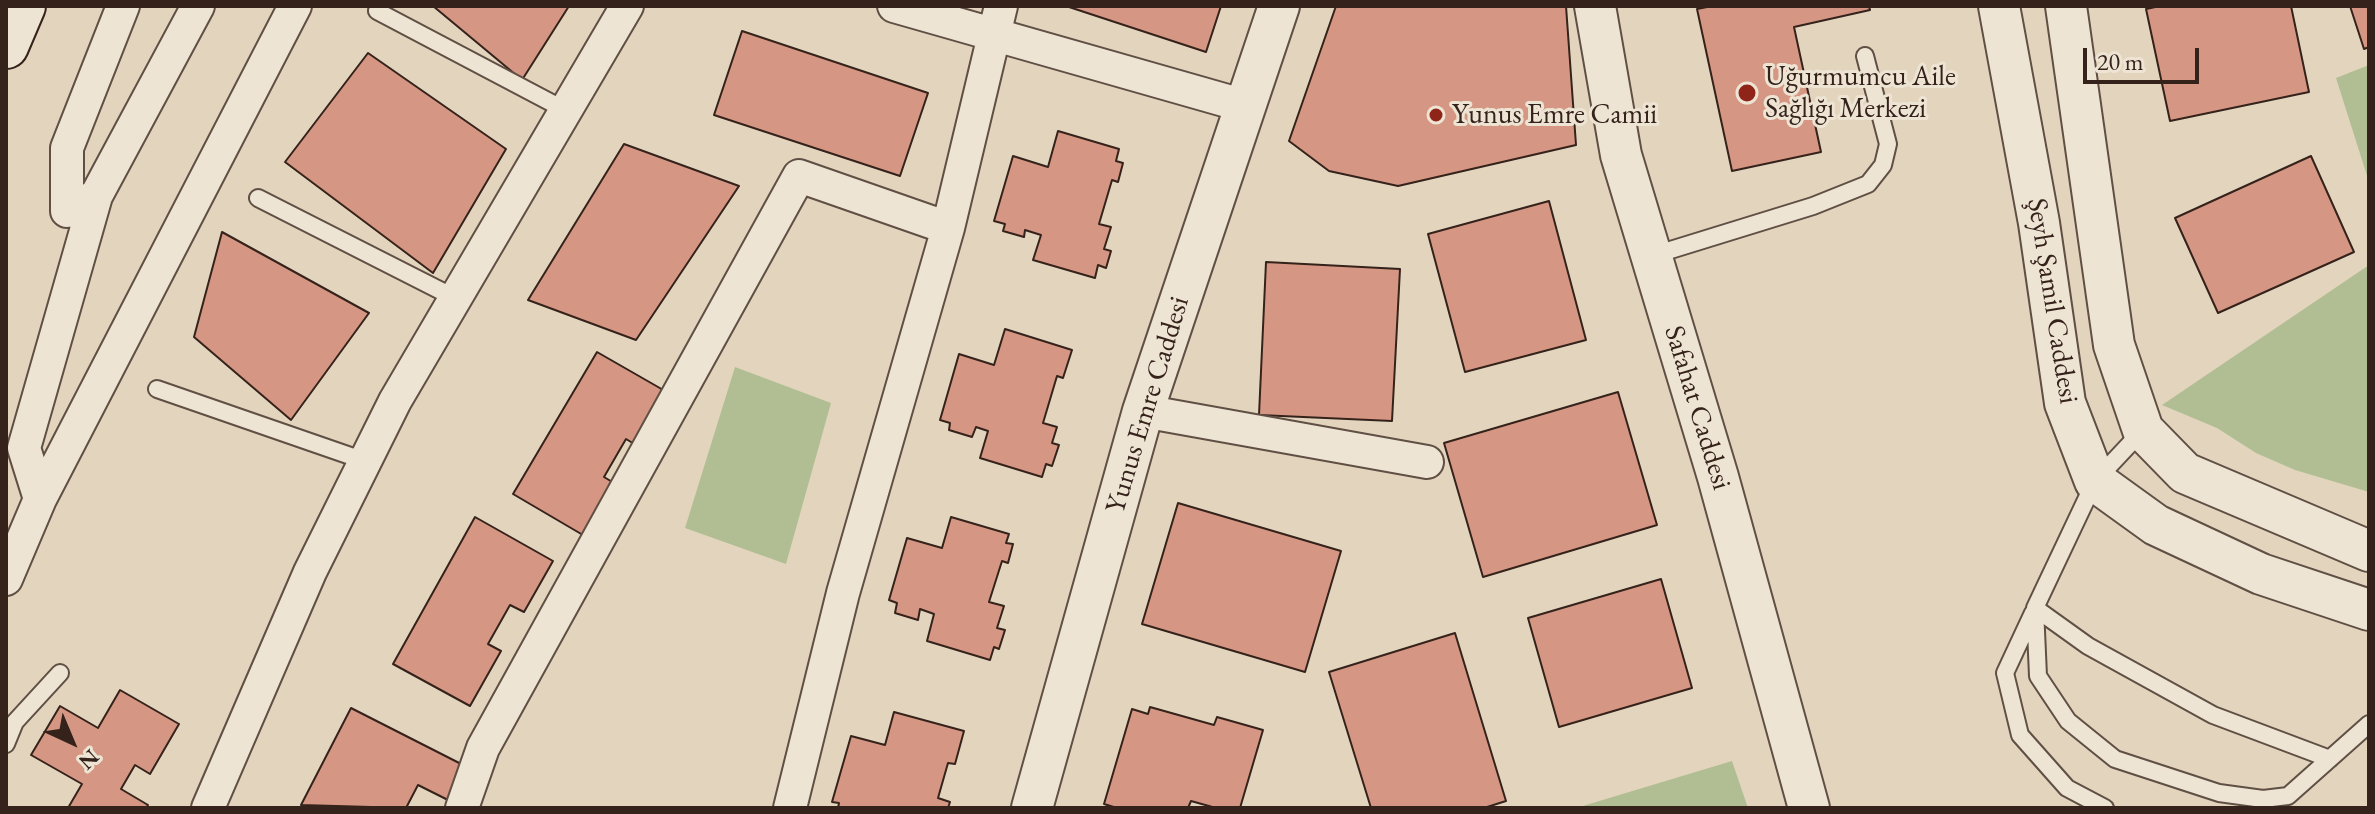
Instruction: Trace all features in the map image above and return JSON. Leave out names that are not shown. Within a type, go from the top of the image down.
[{"type":"main road","points":[[6,46],[23,6]]},
{"type":"street","points":[[96,196],[67,211],[67,148],[123,6]]},
{"type":"street","points":[[40,499],[24,448],[96,196],[198,6]]},
{"type":"street","points":[[6,579],[40,499],[295,6]]},
{"type":"street","points":[[208,808],[310,572],[365,461],[455,298],[627,6]]},
{"type":"street","points":[[894,6],[998,20],[1245,106]]},
{"type":"street","name":"Yunus Emre Caddesi","points":[[1032,808],[1143,411],[1279,6]]},
{"type":"street","name":"Safahat Caddesi","points":[[1595,6],[1621,155],[1718,477],[1809,808]]},
{"type":"street","name":"Şeyh Şamil Caddesi","points":[[1999,6],[2039,223],[2065,403],[2095,481]]},
{"type":"street","name":"Şeyh Şamil Caddesi","points":[[2066,6],[2114,345],[2143,430],[2185,473],[2369,551]]},
{"type":"street","points":[[790,808],[843,593],[948,228],[998,20]]},
{"type":"street","points":[[462,808],[483,748],[799,176],[948,228]]},
{"type":"street","points":[[6,427],[39,397]]},
{"type":"street","points":[[1143,411],[1427,462]]},
{"type":"street","points":[[2095,481],[2156,525],[2261,574],[2369,610]]},
{"type":"lane","points":[[377,11],[565,110]]},
{"type":"lane","points":[[1651,256],[1813,206],[1868,184],[1883,165],[1888,144],[1865,56]]},
{"type":"lane","points":[[258,198],[455,298]]},
{"type":"lane","points":[[157,389],[365,461]]},
{"type":"lane","points":[[2105,808],[2067,788],[2020,735],[2005,673],[2095,481],[2143,430]]},
{"type":"lane","points":[[2035,608],[2088,646],[2213,715],[2330,759]]},
{"type":"lane","points":[[2035,608],[2038,676],[2068,721],[2115,759],[2219,793],[2263,799],[2288,796]]},
{"type":"lane","points":[[6,744],[15,722],[60,673]]},
{"type":"lane","points":[[2272,808],[2369,724]]},
{"type":"green space","points":[[2369,65],[2369,182],[2336,78]]},
{"type":"green space","points":[[2369,265],[2369,492],[2295,470],[2256,453],[2217,428],[2162,405]]},
{"type":"green space","points":[[735,367],[831,403],[786,564],[685,528]]},
{"type":"green space","points":[[1732,761],[1748,808],[1576,808]]},
{"type":"building","points":[[433,6],[569,6],[522,80]]},
{"type":"building","points":[[1066,6],[1221,6],[1206,52]]},
{"type":"building","name":"Yunus Emre Camii","points":[[1336,6],[1566,6],[1576,145],[1398,186],[1329,171],[1289,141]]},
{"type":"building","points":[[1712,6],[1869,6],[1870,10],[1794,27],[1821,152],[1732,171],[1697,9]]},
{"type":"building","points":[[2160,6],[2291,6],[2309,92],[2170,121],[2146,9]]},
{"type":"building","points":[[2350,6],[2369,6],[2369,47],[2364,49]]},
{"type":"building","points":[[742,31],[928,93],[900,176],[714,115]]},
{"type":"building","points":[[368,53],[506,149],[433,273],[285,162]]},
{"type":"building","points":[[1058,131],[1119,149],[1116,161],[1123,163],[1118,182],[1112,180],[1099,224],[1111,227],[1104,249],[1111,251],[1106,268],[1098,265],[1095,278],[1033,260],[1041,235],[1025,230],[1024,237],[1003,231],[1005,224],[994,221],[1013,156],[1048,167]]},
{"type":"building","points":[[624,144],[739,186],[636,340],[528,300]]},
{"type":"building","points":[[2311,156],[2354,252],[2218,313],[2175,218]]},
{"type":"building","points":[[1549,201],[1586,340],[1465,372],[1428,234]]},
{"type":"building","points":[[222,232],[369,313],[291,420],[194,337]]},
{"type":"building","points":[[1266,262],[1400,269],[1392,421],[1259,415]]},
{"type":"building","points":[[1005,329],[1072,350],[1063,378],[1057,376],[1043,423],[1057,427],[1052,443],[1059,445],[1052,466],[1046,464],[1042,477],[980,458],[988,431],[976,427],[972,437],[949,430],[950,423],[940,420],[959,354],[994,365]]},
{"type":"building","points":[[597,352],[672,395],[641,448],[626,439],[604,477],[619,486],[588,538],[513,494]]},
{"type":"building","points":[[1618,392],[1657,525],[1483,577],[1444,443]]},
{"type":"building","points":[[1178,503],[1341,551],[1305,672],[1142,624]]},
{"type":"building","points":[[475,517],[553,561],[524,612],[510,605],[488,644],[501,651],[470,706],[393,664]]},
{"type":"building","points":[[951,517],[1009,534],[1006,543],[1013,544],[1008,563],[1002,561],[989,602],[1004,606],[997,628],[1005,630],[999,649],[994,647],[990,660],[927,641],[934,614],[920,609],[918,620],[895,613],[897,603],[889,600],[907,538],[942,548]]},
{"type":"building","points":[[1661,579],[1692,688],[1559,727],[1528,618]]},
{"type":"building","points":[[1455,633],[1506,801],[1484,808],[1371,808],[1329,672]]},
{"type":"building","points":[[120,690],[179,724],[150,774],[135,765],[121,789],[148,805],[146,808],[68,808],[82,784],[31,755],[60,706],[98,728]]},
{"type":"building","points":[[1150,707],[1214,725],[1217,717],[1263,730],[1240,808],[1216,808],[1191,801],[1188,808],[1117,808],[1104,804],[1132,709],[1148,714]]},
{"type":"building","points":[[351,708],[471,769],[454,803],[418,785],[406,808],[301,805]]},
{"type":"building","points":[[894,712],[964,731],[955,764],[948,763],[938,798],[950,802],[948,808],[838,808],[839,803],[832,802],[851,736],[885,745]]},
{"type":"place","name":"Uğurmumcu Aile Sağlığı Merkezi","points":[[1747,93]]},
{"type":"place","name":"Yunus Emre Camii","points":[[1436,115]]}]
